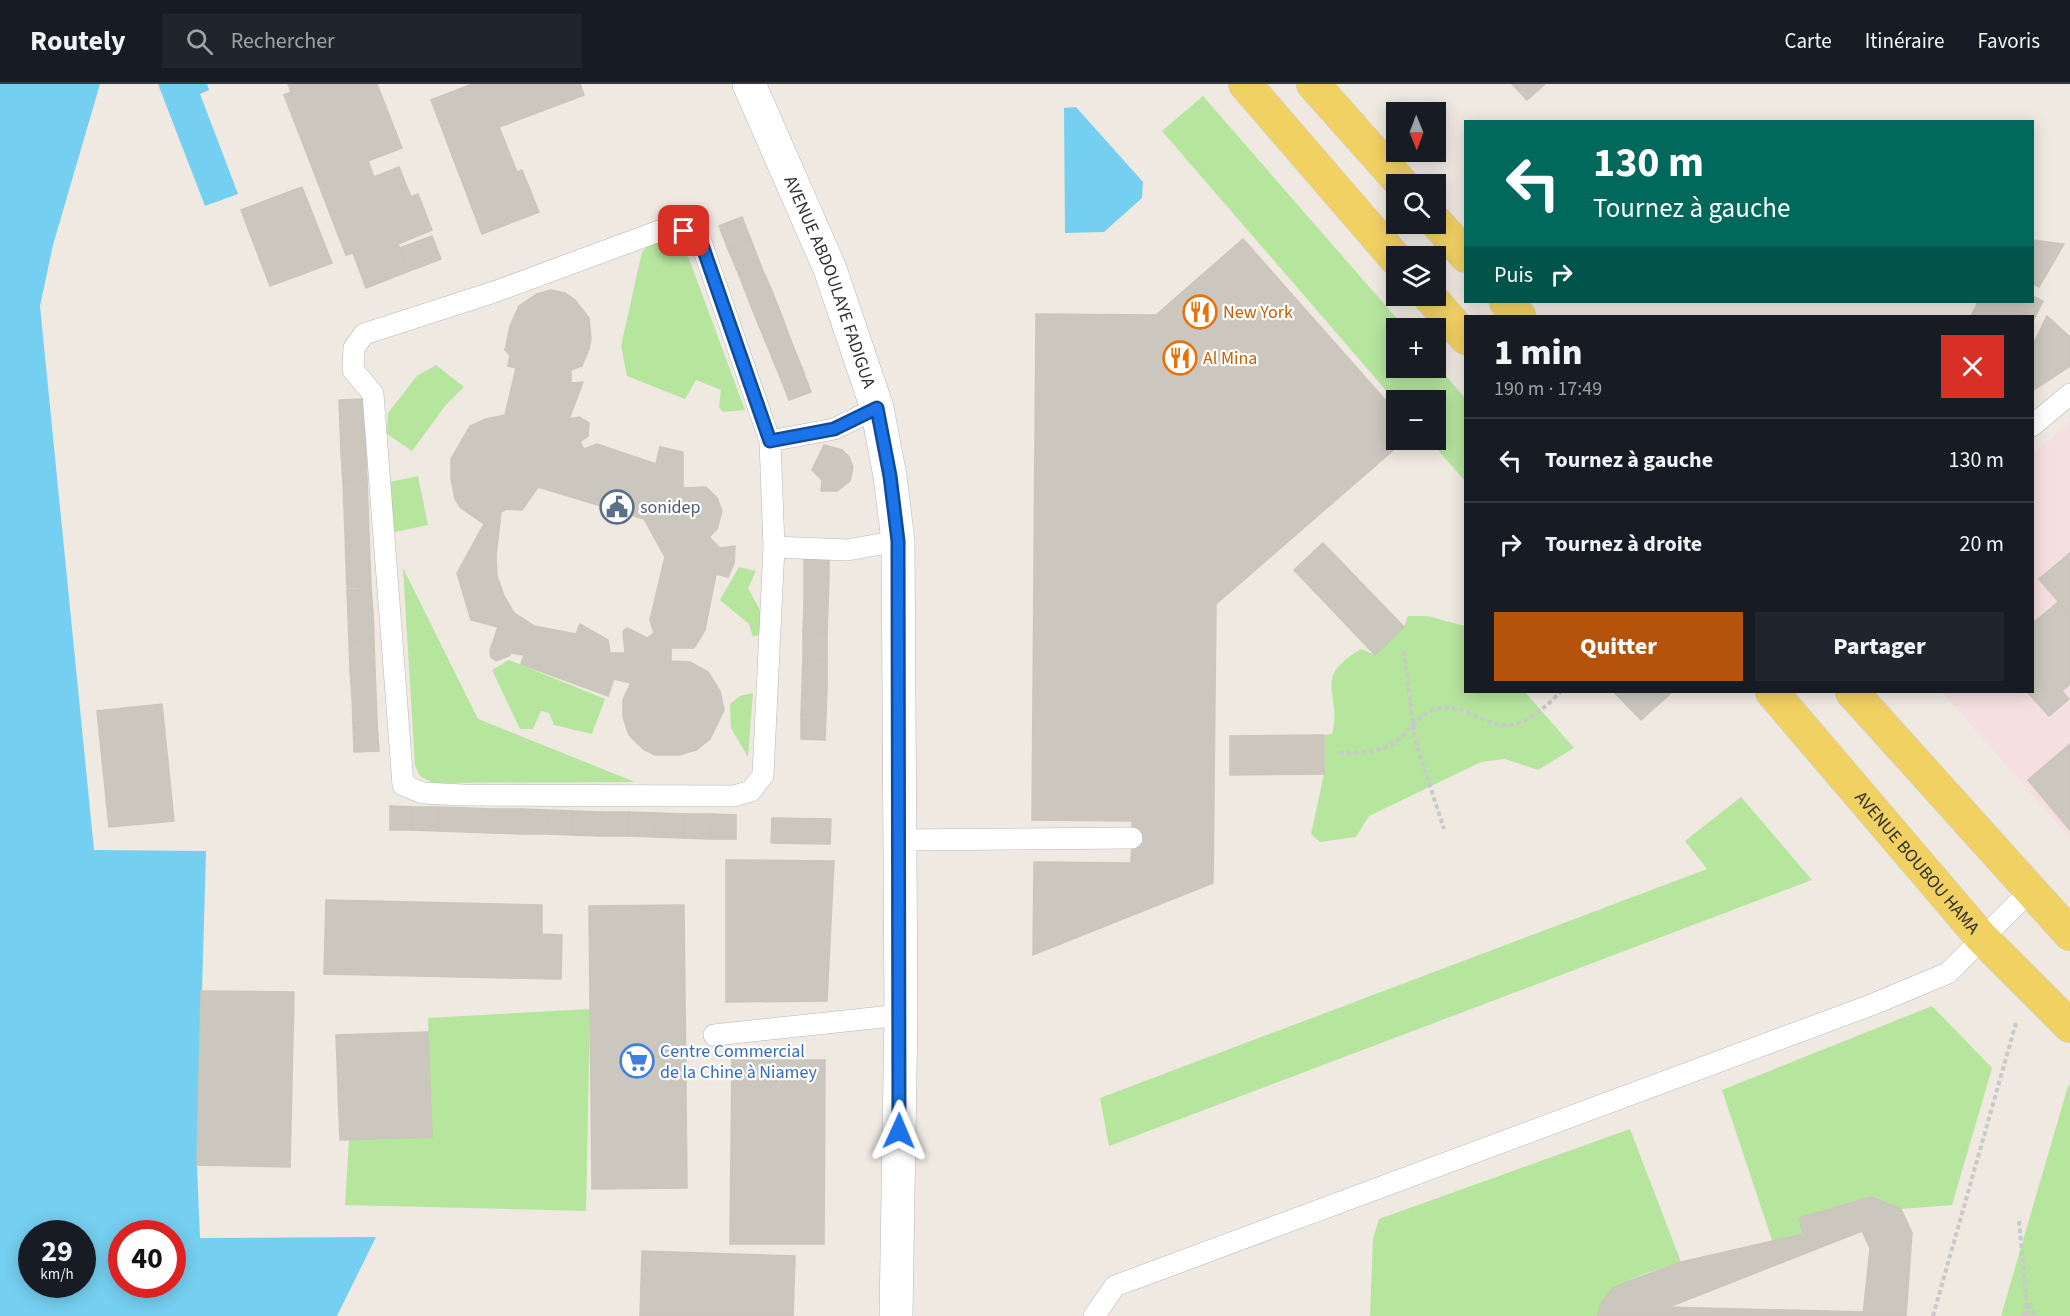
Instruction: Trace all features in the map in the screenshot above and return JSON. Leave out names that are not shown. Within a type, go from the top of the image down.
[{"type":"main road","points":[[1245,84],[1386,247]]},
{"type":"main road","points":[[1313,84],[1393,174]]},
{"type":"main road","points":[[1446,233],[1464,254]]},
{"type":"main road","points":[[1507,303],[1518,315]]},
{"type":"main road","points":[[1437,306],[1464,336]]},
{"type":"main road","name":"AVENUE BOUBOU HAMA","points":[[1773,693],[1981,938],[2070,1026]]},
{"type":"main road","points":[[1853,693],[2070,934]]},
{"type":"street","name":"AVENUE ABDOULAYE FADIGUA","points":[[748,84],[830,269],[877,408],[890,476],[898,541],[901,1015],[896,1316]]},
{"type":"lane","points":[[669,227],[684,231],[701,242],[770,441],[774,547],[763,775],[751,790],[734,796],[513,796],[423,793],[403,785],[373,394],[353,370],[354,348],[364,334],[494,292],[669,227]]},
{"type":"lane","points":[[2034,424],[2070,394]]},
{"type":"lane","points":[[770,441],[834,429],[877,408]]},
{"type":"lane","points":[[774,547],[847,550],[898,541]]},
{"type":"lane","points":[[899,840],[1132,838]]},
{"type":"lane","points":[[1094,1316],[1115,1286],[1871,1005],[1948,973],[2031,890]]},
{"type":"lane","points":[[714,1035],[901,1015]]},
{"type":"path","points":[[1404,651],[1415,740],[1444,829]]},
{"type":"path","points":[[1339,753],[1370,752],[1396,742],[1413,723],[1436,709],[1459,709],[1502,725],[1520,722],[1548,705],[1559,693]]},
{"type":"path","points":[[1933,1316],[2014,1035],[2017,1017]]},
{"type":"path","points":[[2019,1221],[2026,1316]]},
{"type":"path","points":[[2026,1300],[2035,1316]]},
{"type":"shaded area","points":[[2070,422],[2070,838],[1943,693],[2034,693],[2034,453]]},
{"type":"green space","points":[[1203,96],[1396,318],[1386,318],[1386,378],[1446,378],[1446,376],[1464,397],[1464,480],[1438,450],[1446,450],[1446,390],[1386,390],[1162,131]]},
{"type":"green space","points":[[662,241],[672,242],[678,246],[689,259],[745,410],[723,412],[719,407],[721,390],[696,380],[685,399],[627,376],[621,346],[642,252],[650,244]]},
{"type":"green space","points":[[436,365],[464,387],[445,406],[412,451],[387,434],[388,413],[417,376]]},
{"type":"green space","points":[[418,476],[428,525],[395,532],[385,483]]},
{"type":"green space","points":[[739,567],[756,571],[748,588],[761,612],[760,634],[753,637],[749,624],[720,600]]},
{"type":"green space","points":[[403,568],[478,719],[635,782],[433,783],[420,776],[415,766]]},
{"type":"green space","points":[[1408,616],[1427,616],[1464,626],[1464,693],[1526,693],[1574,748],[1538,770],[1505,759],[1481,762],[1369,816],[1356,837],[1320,842],[1311,834],[1324,774],[1324,735],[1332,734],[1334,720],[1332,678],[1336,669],[1361,649],[1375,655],[1404,627]]},
{"type":"green space","points":[[509,660],[605,699],[592,734],[554,725],[549,713],[541,711],[533,729],[520,729],[492,670]]},
{"type":"green space","points":[[753,693],[748,757],[731,728],[730,704],[740,696]]},
{"type":"green space","points":[[1741,797],[1812,880],[1109,1146],[1100,1098],[1707,869],[1685,841]]},
{"type":"green space","points":[[1932,1006],[1992,1068],[1952,1205],[1901,1209],[1871,1197],[1799,1218],[1803,1234],[1773,1243],[1722,1090]]},
{"type":"green space","points":[[590,1009],[586,1211],[345,1205],[349,1140],[432,1136],[428,1018]]},
{"type":"green space","points":[[2070,1085],[2070,1316],[2001,1316],[2068,1086]]},
{"type":"green space","points":[[1630,1129],[1681,1262],[1643,1274],[1619,1286],[1602,1304],[1598,1316],[1370,1316],[1373,1239],[1379,1219]]},
{"type":"water","points":[[0,84],[100,84],[53,245],[40,306],[94,850],[206,851],[197,1165],[200,1238],[376,1237],[337,1316],[0,1316]]},
{"type":"water","points":[[158,84],[207,84],[209,90],[200,94],[238,194],[205,206]]},
{"type":"water","points":[[1076,107],[1143,182],[1142,198],[1104,232],[1065,233],[1064,108]]},
{"type":"building","points":[[288,84],[377,84],[402,148],[368,161],[374,177],[399,167],[411,197],[418,194],[432,230],[398,244],[409,271],[366,288],[353,253],[346,255],[284,95],[291,92]]},
{"type":"building","points":[[472,84],[580,84],[584,95],[499,127],[517,172],[522,170],[539,212],[482,234],[431,100]]},
{"type":"building","points":[[1512,84],[1545,84],[1527,100]]},
{"type":"building","points":[[302,187],[332,263],[270,286],[241,210]]},
{"type":"building","points":[[742,217],[751,240],[728,249],[719,226]]},
{"type":"building","points":[[432,236],[441,259],[409,271],[400,248]]},
{"type":"building","points":[[1243,239],[1386,401],[1386,450],[1393,450],[1216,604],[1213,883],[1033,955],[1034,862],[1131,863],[1132,838],[1132,821],[1032,820],[1036,314],[1156,315]]},
{"type":"building","points":[[751,240],[761,266],[739,275],[728,249]]},
{"type":"building","points":[[2034,240],[2064,244],[2039,287],[2034,284]]},
{"type":"building","points":[[761,266],[772,291],[749,301],[739,275]]},
{"type":"building","points":[[551,290],[565,293],[575,300],[589,318],[591,339],[589,349],[582,366],[571,370],[571,383],[583,382],[569,419],[579,417],[589,423],[588,436],[580,442],[584,449],[597,444],[656,464],[660,447],[683,452],[683,488],[706,487],[717,498],[722,511],[717,529],[709,537],[720,548],[735,546],[734,563],[728,577],[716,574],[705,630],[694,648],[671,648],[671,661],[690,662],[708,672],[720,691],[724,710],[710,739],[696,750],[679,755],[655,755],[643,749],[629,735],[623,717],[623,700],[631,683],[614,679],[608,696],[521,664],[524,655],[511,653],[496,661],[491,657],[490,650],[498,627],[471,620],[457,573],[484,524],[461,508],[455,499],[451,479],[451,459],[470,426],[486,419],[505,415],[516,368],[508,366],[510,355],[505,350],[510,326],[519,306],[537,294]],"holes":[[[538,487],[644,519],[665,557],[650,620],[654,633],[647,638],[627,628],[623,631],[625,653],[610,653],[608,640],[580,624],[576,634],[534,626],[514,613],[504,596],[497,576],[496,556],[501,512],[506,509],[522,510]]]},
{"type":"building","points":[[772,291],[782,316],[759,326],[749,301]]},
{"type":"building","points":[[2034,297],[2043,301],[2034,319],[2034,315],[1972,315],[1978,303],[2034,303]]},
{"type":"building","points":[[782,316],[791,341],[769,350],[759,326]]},
{"type":"building","points":[[2047,316],[2070,337],[2070,366],[2035,389],[2034,388],[2034,343]]},
{"type":"building","points":[[791,341],[802,368],[780,377],[769,350]]},
{"type":"building","points":[[802,368],[811,392],[789,400],[780,377]]},
{"type":"building","points":[[364,399],[365,424],[340,425],[339,400]]},
{"type":"building","points":[[365,424],[366,452],[341,453],[340,425]]},
{"type":"building","points":[[824,445],[842,450],[849,457],[853,467],[850,481],[837,491],[821,491],[822,480],[812,470]]},
{"type":"building","points":[[366,452],[367,480],[343,481],[341,453]]},
{"type":"building","points":[[367,480],[368,507],[344,507],[343,481]]},
{"type":"building","points":[[344,507],[368,507],[369,533],[345,534]]},
{"type":"building","points":[[369,533],[370,562],[346,563],[345,534]]},
{"type":"building","points":[[1323,543],[1404,627],[1375,655],[1294,570]]},
{"type":"building","points":[[804,552],[829,553],[829,577],[804,576]]},
{"type":"building","points":[[2070,553],[2070,615],[2039,579]]},
{"type":"building","points":[[370,562],[371,587],[347,588],[346,563]]},
{"type":"building","points":[[804,576],[829,577],[828,605],[804,604]]},
{"type":"building","points":[[371,588],[373,613],[348,614],[347,590]]},
{"type":"building","points":[[2058,602],[2070,615],[2070,684],[2062,691],[2069,699],[2049,716],[2028,693],[2034,693],[2034,622]]},
{"type":"building","points":[[804,604],[828,605],[827,633],[803,632]]},
{"type":"building","points":[[373,613],[374,641],[349,642],[348,614]]},
{"type":"building","points":[[803,632],[827,633],[827,660],[803,659]]},
{"type":"building","points":[[374,641],[375,669],[350,670],[349,642]]},
{"type":"building","points":[[803,659],[827,660],[827,686],[802,686]]},
{"type":"building","points":[[375,669],[376,695],[352,697],[350,670]]},
{"type":"building","points":[[802,686],[827,686],[826,715],[801,715]]},
{"type":"building","points":[[1615,693],[1671,693],[1641,720]]},
{"type":"building","points":[[376,695],[377,722],[353,723],[352,697]]},
{"type":"building","points":[[162,704],[174,821],[109,827],[97,711]]},
{"type":"building","points":[[801,715],[826,715],[825,740],[801,739]]},
{"type":"building","points":[[377,722],[379,751],[354,752],[353,723]]},
{"type":"building","points":[[1324,735],[1324,774],[1230,775],[1230,736]]},
{"type":"building","points":[[2070,744],[2070,830],[2028,780]]},
{"type":"building","points":[[390,806],[412,807],[412,830],[390,830]]},
{"type":"building","points":[[412,807],[439,807],[439,831],[412,830]]},
{"type":"building","points":[[439,807],[466,808],[466,832],[439,831]]},
{"type":"building","points":[[466,808],[494,809],[494,833],[466,832]]},
{"type":"building","points":[[494,809],[522,809],[522,834],[494,833]]},
{"type":"building","points":[[522,809],[547,810],[546,834],[522,834]]},
{"type":"building","points":[[548,810],[573,811],[572,835],[547,834]]},
{"type":"building","points":[[573,811],[602,812],[602,836],[572,835]]},
{"type":"building","points":[[602,812],[629,812],[628,836],[602,836]]},
{"type":"building","points":[[629,812],[656,813],[655,837],[628,836]]},
{"type":"building","points":[[656,813],[684,814],[683,838],[655,837]]},
{"type":"building","points":[[684,814],[712,814],[711,839],[683,838]]},
{"type":"building","points":[[712,814],[736,815],[736,839],[711,839]]},
{"type":"building","points":[[772,818],[831,819],[830,844],[771,843]]},
{"type":"building","points":[[726,860],[834,861],[827,1001],[726,1002]]},
{"type":"building","points":[[326,900],[542,905],[542,934],[562,935],[561,979],[324,974]]},
{"type":"building","points":[[684,905],[687,1188],[592,1189],[589,906]]},
{"type":"building","points":[[201,991],[294,992],[290,1167],[197,1165]]},
{"type":"building","points":[[428,1032],[432,1137],[340,1140],[336,1035]]},
{"type":"building","points":[[732,1060],[825,1060],[824,1244],[730,1244]]},
{"type":"building","points":[[1871,1197],[1901,1209],[1912,1233],[1906,1316],[1863,1316],[1870,1248],[1862,1231],[1669,1307],[1624,1306],[1624,1316],[1598,1316],[1600,1305],[1612,1289],[1624,1283],[1681,1262],[1803,1234],[1799,1218]]},
{"type":"building","points":[[642,1251],[795,1256],[793,1316],[640,1316]]},
{"type":"building","points":[[1624,1306],[1863,1312],[1863,1316],[1624,1316]]},
{"type":"place","name":"New York","points":[[1200,312]]},
{"type":"place","name":"Al Mina","points":[[1180,358]]},
{"type":"place","name":"sonidep","points":[[617,507]]},
{"type":"place","name":"Centre Commercial de la Chine à Niamey","points":[[637,1061]]},
{"type":"route","points":[[684,231],[701,242],[770,441],[834,429],[877,408],[890,476],[898,541],[901,1015],[899,1131]]}]
